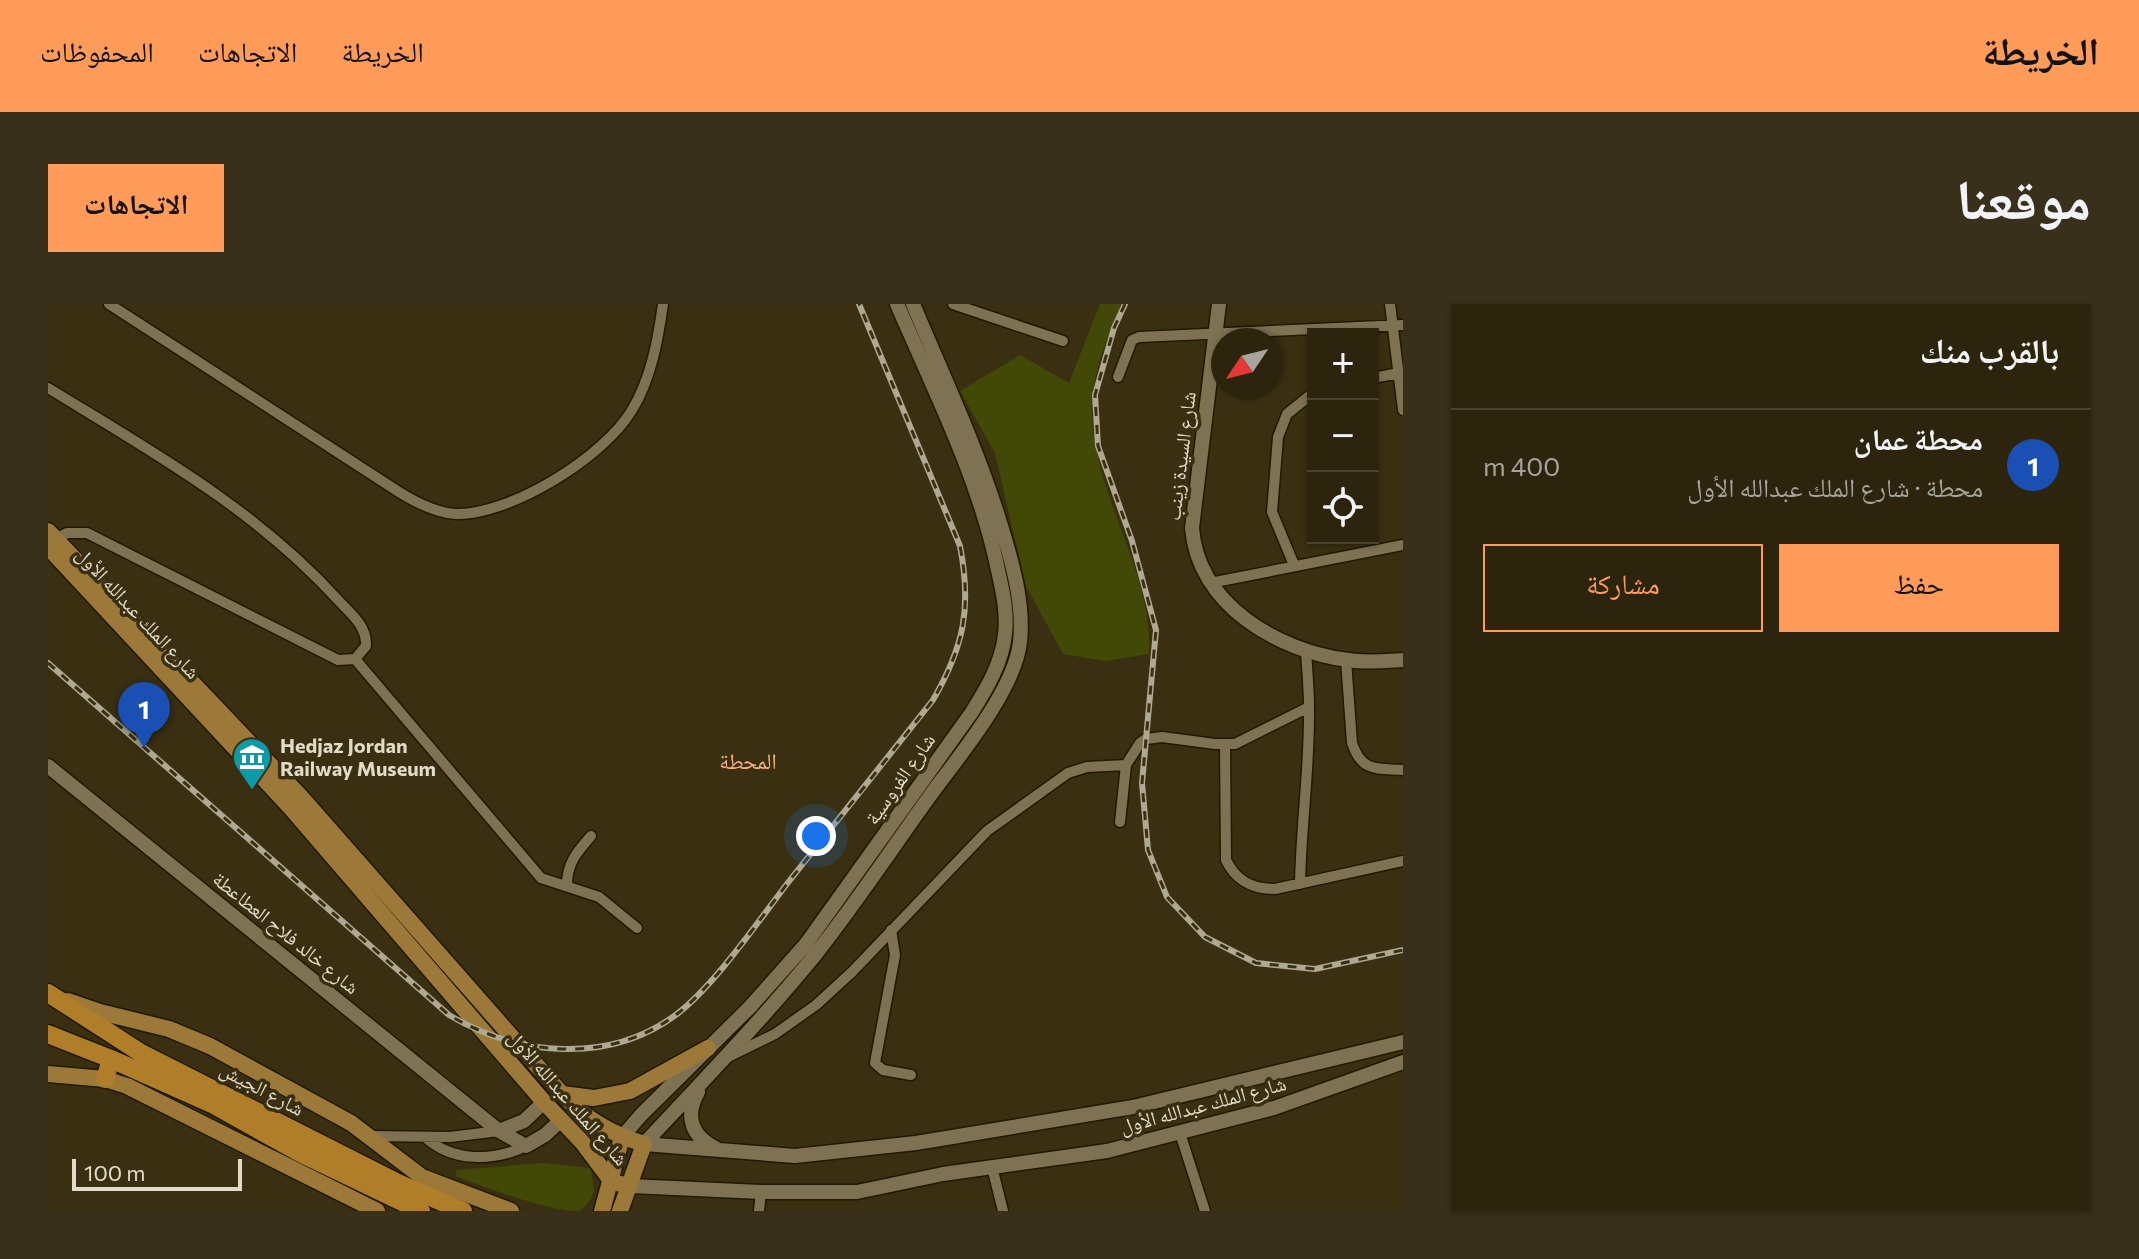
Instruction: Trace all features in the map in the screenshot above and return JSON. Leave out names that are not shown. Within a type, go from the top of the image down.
[{"type":"highway","name":"شارع الجيش","points":[[49,993],[122,1042],[310,1140],[463,1211]]},
{"type":"highway","name":"شارع الجيش","points":[[48,1034],[212,1104],[302,1154],[421,1211]]},
{"type":"highway","points":[[105,1079],[111,1059]]},
{"type":"main road","name":"شارع الفروسية","points":[[602,1211],[622,1137],[758,998],[806,944],[972,712],[995,673],[1000,658],[1006,617],[992,544],[964,462],[897,304]]},
{"type":"main road","name":"شارع الفروسية","points":[[620,1211],[644,1144],[726,1057],[817,952],[964,750],[1003,690],[1020,645],[1018,595],[991,491],[913,304]]},
{"type":"main road","name":"شارع السيدة زينب","points":[[1216,328],[1219,304]]},
{"type":"main road","name":"شارع السيدة زينب","points":[[1211,367],[1192,528],[1193,544],[1210,583],[1244,619],[1277,640],[1346,660],[1403,660]]},
{"type":"main road","name":"شارع الملك عبدالله الأول","points":[[50,541],[301,797],[562,1094],[586,1118],[622,1137],[644,1144],[795,1156],[916,1143],[1133,1107],[1403,1042]]},
{"type":"main road","name":"شارع الملك عبدالله الأول","points":[[50,541],[290,807],[582,1142],[612,1182],[630,1186],[761,1192],[857,1192],[943,1174],[1107,1151],[1303,1099],[1403,1062]]},
{"type":"main road","name":"شارع خالد فلاح العطاعطة","points":[[48,766],[461,1090],[499,1131],[526,1146]]},
{"type":"main road","points":[[49,993],[100,1012],[169,1029],[200,1042],[331,1111],[371,1136],[422,1177],[511,1211]]},
{"type":"main road","points":[[562,1094],[594,1098],[630,1091],[708,1048]]},
{"type":"main road","points":[[711,1073],[695,1097],[691,1125],[701,1139],[725,1152]]},
{"type":"main road","points":[[48,1074],[105,1079],[134,1089],[377,1211]]},
{"type":"main road","points":[[499,1131],[524,1121],[544,1102]]},
{"type":"main road","points":[[526,1146],[545,1135],[561,1120]]},
{"type":"street","points":[[109,304],[399,492],[425,506],[453,514],[488,509],[521,495],[573,469],[613,437],[633,409],[647,378],[663,304]]},
{"type":"street","points":[[953,304],[1063,341]]},
{"type":"street","points":[[1390,304],[1398,325],[1403,410]]},
{"type":"street","points":[[1283,330],[1398,325]]},
{"type":"street","points":[[1118,377],[1132,340],[1211,333]]},
{"type":"street","points":[[1379,377],[1399,373]]},
{"type":"street","points":[[48,388],[166,460],[266,530],[328,589],[364,629],[366,646],[355,659],[338,660],[87,533],[67,533],[50,541]]},
{"type":"street","points":[[1294,565],[1272,512],[1278,437],[1287,414],[1307,398]]},
{"type":"street","points":[[1210,583],[1403,545]]},
{"type":"street","points":[[1300,884],[1309,707],[1306,650]]},
{"type":"street","points":[[355,659],[541,878],[599,897],[637,928]]},
{"type":"street","points":[[1346,660],[1352,743],[1356,755],[1371,768],[1403,770]]},
{"type":"street","points":[[1120,822],[1126,765],[1140,743],[1154,737],[1225,744],[1248,740],[1309,707]]},
{"type":"street","points":[[1225,744],[1226,860],[1241,881],[1262,889],[1275,889],[1403,861]]},
{"type":"street","points":[[726,1057],[775,1034],[816,1005],[852,972],[978,838],[1062,777],[1087,767],[1126,765]]},
{"type":"street","points":[[567,885],[572,858],[591,836]]},
{"type":"street","points":[[891,930],[895,955],[875,1063],[883,1070],[911,1075]]},
{"type":"street","points":[[371,1136],[462,1136],[499,1131]]},
{"type":"street","points":[[1180,1133],[1205,1211]]},
{"type":"street","points":[[425,1137],[442,1150],[458,1155],[497,1156],[526,1146]]},
{"type":"street","points":[[992,1167],[1003,1211]]},
{"type":"street","points":[[759,1211],[761,1192]]},
{"type":"green space","points":[[1100,304],[1121,304],[1101,356],[1095,382],[1092,410],[1095,441],[1101,472],[1142,592],[1148,622],[1149,654],[1105,661],[1063,654],[1026,586],[995,453],[960,391],[1020,355],[1069,383]]},
{"type":"green space","points":[[542,1163],[591,1168],[594,1192],[588,1203],[578,1211],[550,1207],[455,1176],[457,1170]]},
{"type":"railway","points":[[48,663],[449,1015],[504,1039],[563,1049],[593,1048],[651,1030],[692,1001],[736,951],[933,700],[958,644],[965,608],[960,546],[859,304]]},
{"type":"railway","points":[[1125,304],[1114,328],[1095,395],[1098,446],[1132,541],[1156,630],[1142,783],[1148,850],[1167,897],[1205,937],[1256,963],[1315,969],[1403,950]]},
{"type":"place","name":"محطة عمان","points":[[144,748]]},
{"type":"place","name":"Hedjaz Jordan Railway Museum","points":[[252,791]]},
{"type":"district","name":"المحطة","points":[[748,761]]}]
